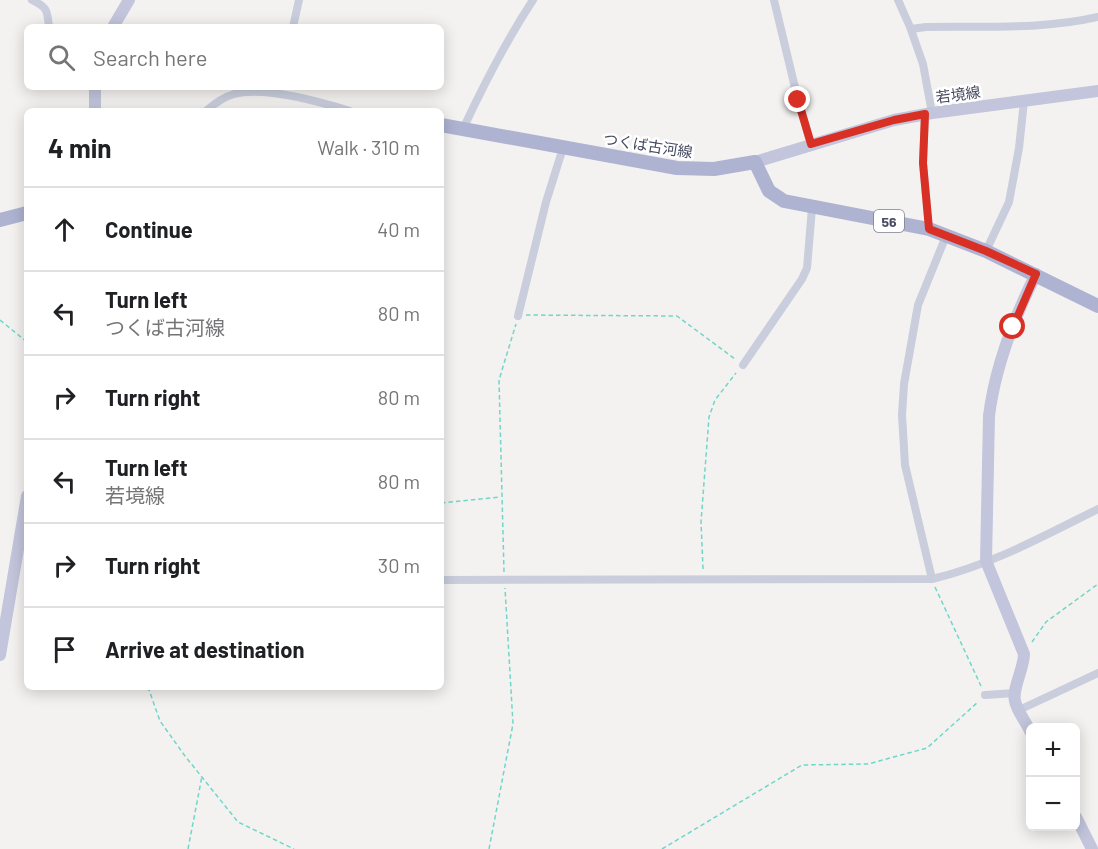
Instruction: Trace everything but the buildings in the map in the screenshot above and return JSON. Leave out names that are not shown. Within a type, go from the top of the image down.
[{"type":"main road","name":"つくば古河線","points":[[444,126],[677,168],[714,169],[755,162]]},
{"type":"main road","name":"56","points":[[755,162],[769,191],[784,201],[929,229],[986,251],[1098,306]]},
{"type":"main road","points":[[0,220],[24,214]]},
{"type":"street","points":[[32,0],[45,7],[48,13],[48,24]]},
{"type":"street","points":[[115,24],[129,0]]},
{"type":"street","points":[[294,24],[299,0]]},
{"type":"street","points":[[463,129],[489,74],[514,28],[533,0]]},
{"type":"street","points":[[774,0],[811,144]]},
{"type":"street","points":[[898,0],[923,64],[928,113],[923,163],[929,229]]},
{"type":"street","points":[[911,29],[1073,23],[1098,17]]},
{"type":"street","points":[[95,90],[95,108]]},
{"type":"street","points":[[210,108],[234,94],[272,90],[340,108]]},
{"type":"street","name":"若境線","points":[[755,162],[894,120],[928,113],[1098,91]]},
{"type":"street","points":[[986,251],[1009,202],[1019,147],[1024,100]]},
{"type":"street","points":[[518,315],[562,148]]},
{"type":"street","points":[[742,365],[782,310],[807,268],[812,208]]},
{"type":"street","points":[[932,579],[909,487],[905,465],[902,415],[904,384],[918,304],[946,236]]},
{"type":"street","points":[[1026,723],[1015,701],[1024,654],[986,561],[988,427],[991,398],[998,369],[1036,274]]},
{"type":"street","points":[[444,580],[932,579],[951,574],[1036,541],[1098,509]]},
{"type":"street","points":[[0,655],[24,514]]},
{"type":"street","points":[[1019,710],[1098,673]]},
{"type":"street","points":[[985,695],[1015,693]]},
{"type":"street","points":[[1080,825],[1092,849]]},
{"type":"path","points":[[489,849],[513,724],[504,580],[499,380],[518,315],[677,315],[742,365],[715,400],[709,417],[701,522],[703,579]]},
{"type":"path","points":[[0,320],[24,340]]},
{"type":"path","points":[[444,503],[501,497]]},
{"type":"path","points":[[662,849],[802,765],[868,764],[927,748],[985,695],[932,579]]},
{"type":"path","points":[[1024,654],[1046,622],[1098,584]]},
{"type":"path","points":[[149,690],[160,721],[238,822],[294,849]]},
{"type":"path","points":[[188,849],[202,776]]},
{"type":"route","points":[[798,100],[811,144],[894,120],[925,114],[923,163],[929,229],[986,251],[1036,274],[1013,327]]}]
